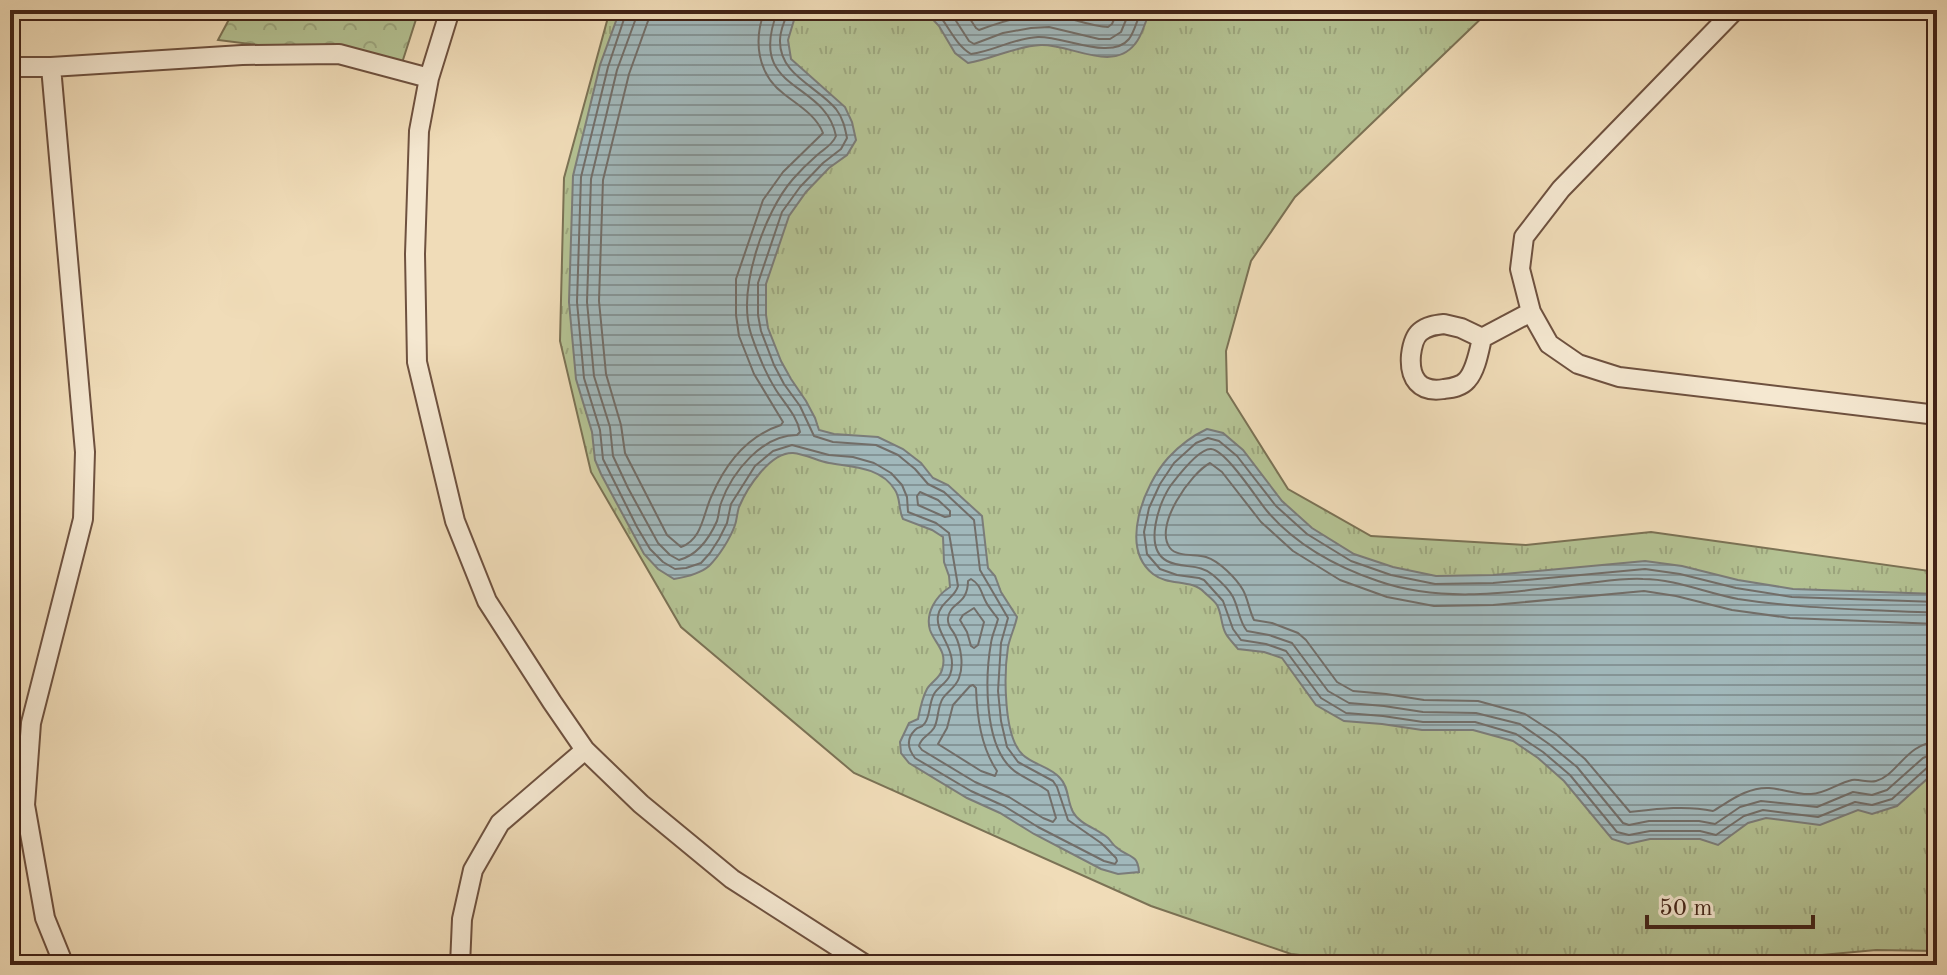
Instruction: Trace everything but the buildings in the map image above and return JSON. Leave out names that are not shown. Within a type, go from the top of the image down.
[{"type":"street","points":[[450,10],[429,78],[419,131],[415,254],[417,362],[455,521],[487,601],[585,750],[641,804],[732,879],[866,965]]},
{"type":"street","points":[[1735,10],[1561,189],[1524,237],[1520,269],[1531,312],[1549,344],[1578,364],[1619,377],[1937,415]]},
{"type":"street","points":[[10,67],[242,55],[339,54],[429,78]]},
{"type":"street","points":[[51,67],[85,452],[83,519],[31,723],[25,805],[45,918],[64,965]]},
{"type":"street","points":[[1482,338],[1531,312]]},
{"type":"street","points":[[460,965],[462,919],[473,870],[500,823],[585,750]]},
{"type":"green space","points":[[234,10],[419,10],[402,63],[218,40]]},
{"type":"green space","points":[[610,10],[1490,10],[1295,197],[1251,261],[1226,351],[1227,392],[1288,489],[1371,536],[1526,545],[1651,532],[1937,572],[1937,951],[1876,950],[1714,965],[1388,965],[1291,954],[1151,906],[854,773],[681,627],[591,472],[560,341],[564,178]]},
{"type":"water","points":[[620,10],[797,10],[788,40],[791,59],[845,107],[856,140],[847,155],[829,168],[806,192],[789,216],[766,284],[768,328],[781,361],[806,401],[819,430],[878,437],[903,449],[921,463],[933,478],[948,485],[982,516],[988,568],[1017,617],[1008,647],[1006,672],[1008,720],[1016,746],[1027,758],[1060,778],[1076,816],[1134,859],[1139,872],[1118,874],[1101,869],[967,798],[909,763],[901,753],[900,742],[909,723],[918,719],[925,692],[942,670],[942,653],[930,630],[929,617],[936,600],[950,587],[944,562],[943,537],[903,519],[897,493],[882,477],[866,469],[793,453],[784,454],[768,465],[754,481],[739,507],[727,541],[705,569],[674,579],[658,569],[644,554],[595,460],[592,432],[576,379],[569,302],[573,176],[600,65]]},
{"type":"water","points":[[924,10],[1151,10],[1135,44],[1115,56],[1103,57],[1041,45],[968,63],[955,53],[939,26]]},
{"type":"water","points":[[1207,429],[1223,433],[1243,450],[1282,501],[1312,528],[1354,554],[1393,567],[1436,576],[1493,575],[1645,561],[1793,589],[1937,594],[1937,770],[1897,806],[1872,814],[1858,810],[1820,825],[1766,818],[1748,823],[1718,845],[1700,839],[1650,839],[1628,844],[1612,839],[1564,781],[1513,741],[1473,730],[1422,730],[1344,721],[1316,705],[1282,658],[1238,649],[1224,631],[1217,605],[1199,588],[1159,578],[1143,562],[1136,533],[1151,484],[1172,454]]}]
